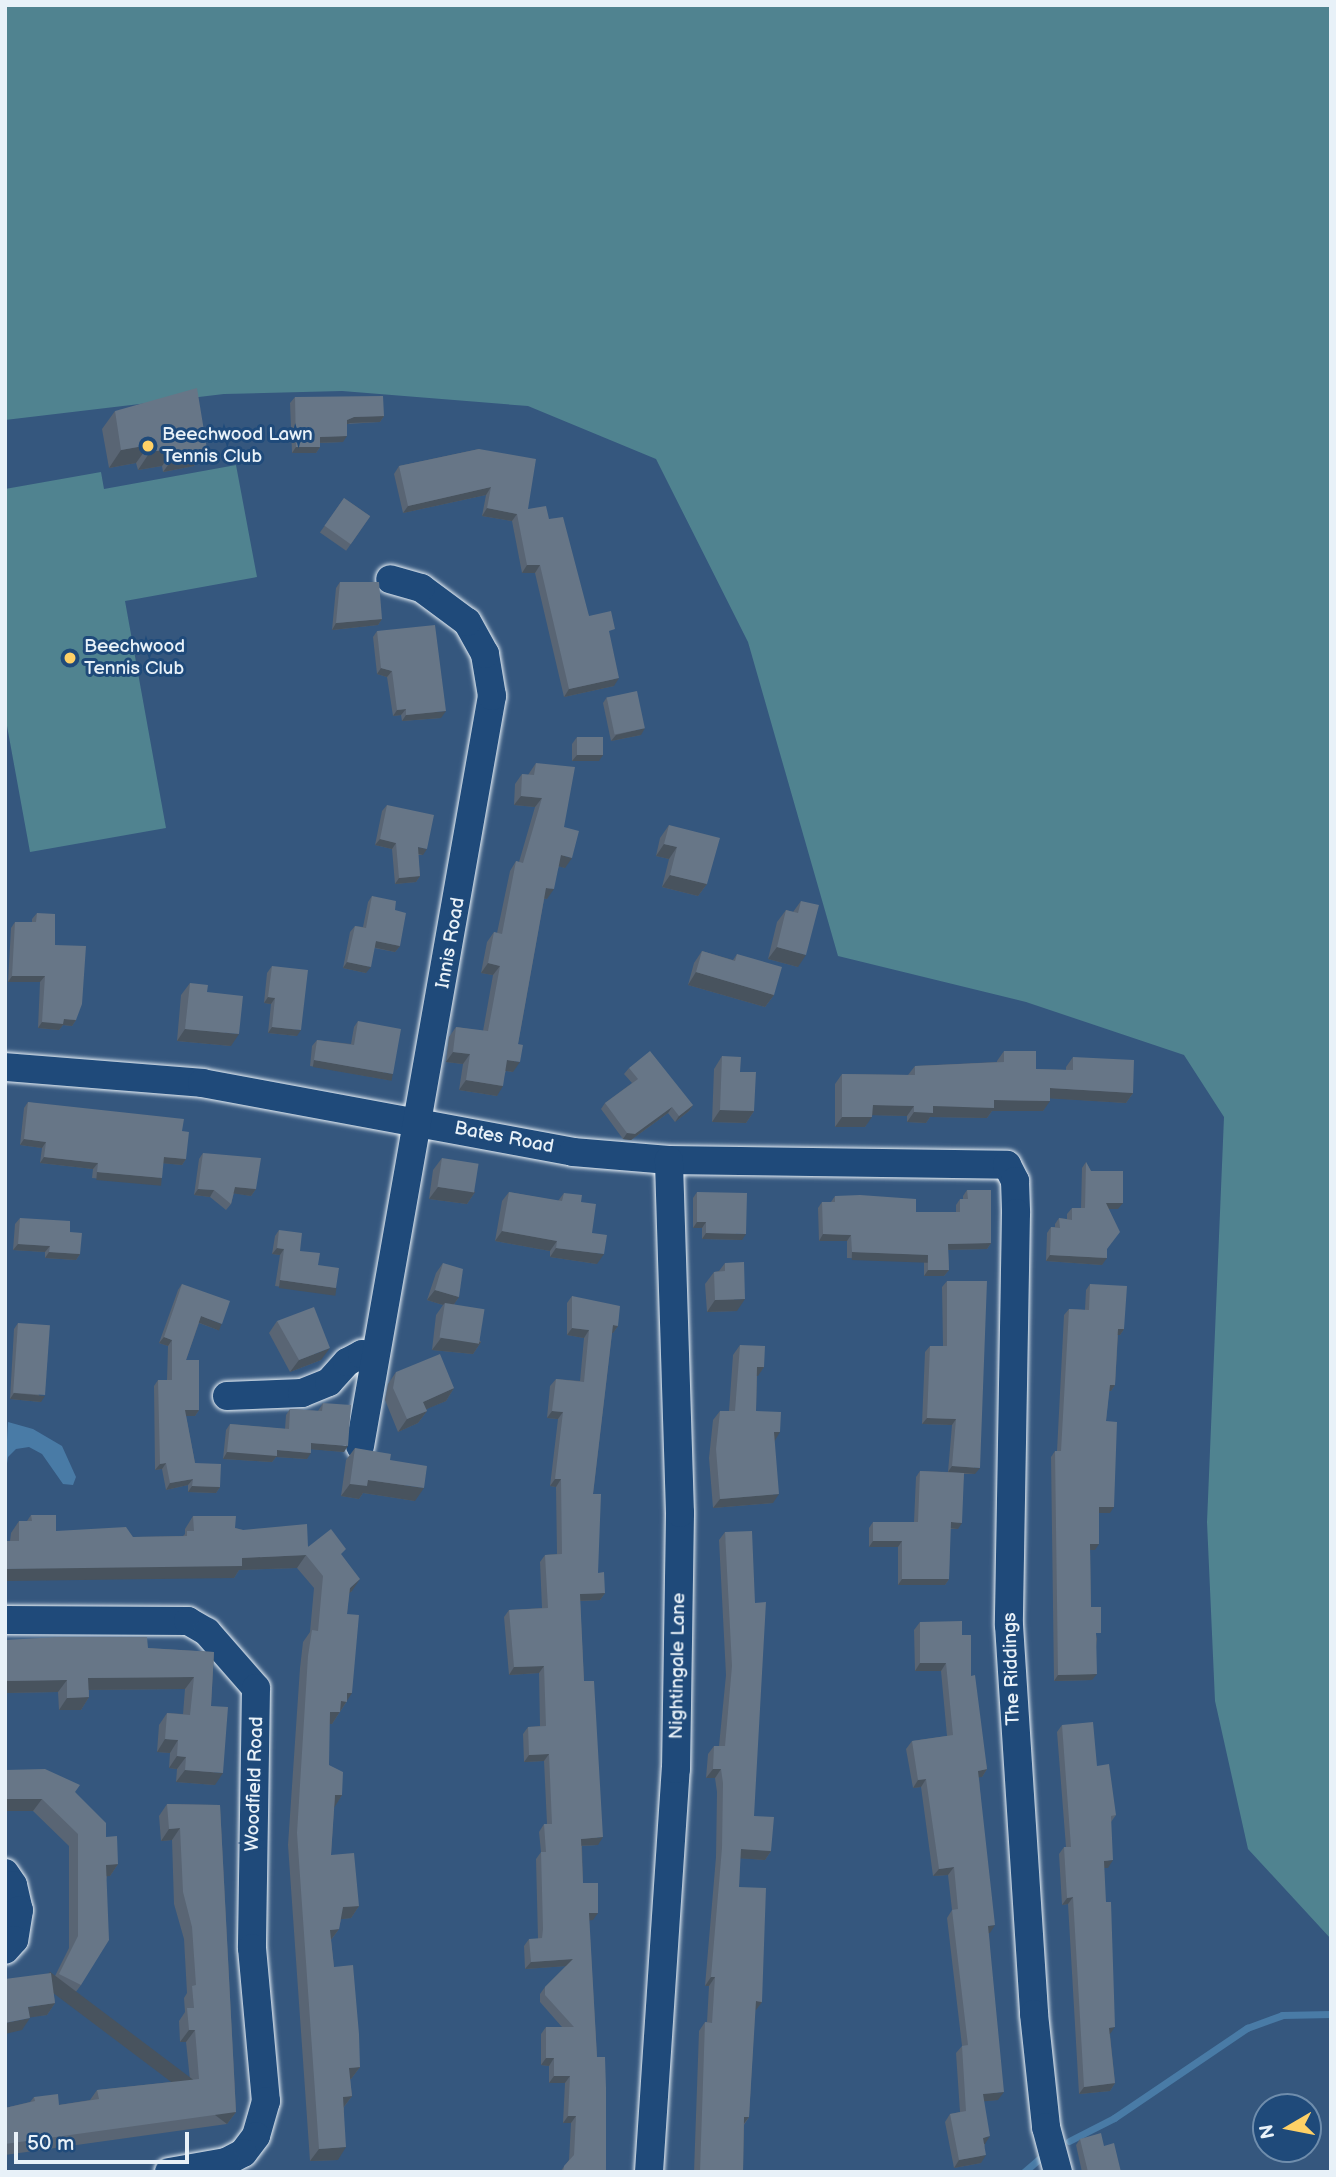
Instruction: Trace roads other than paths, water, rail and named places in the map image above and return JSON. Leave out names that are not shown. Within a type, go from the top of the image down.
[{"type":"street","name":"Innis Road","points":[[360,1446],[374,1356],[420,1121],[492,696],[485,654],[467,622],[421,589],[390,579]]},
{"type":"street","name":"Bates Road","points":[[5,1067],[201,1083],[420,1121],[572,1152],[669,1160],[1007,1165]]},
{"type":"street","name":"Nightingale Lane","points":[[649,2172],[677,1769],[680,1513],[669,1160]]},
{"type":"street","name":"The Riddings","points":[[1007,1165],[1014,1181],[1016,1213],[1009,1638],[1034,2014],[1046,2127],[1058,2172]]},
{"type":"street","points":[[227,1396],[302,1393],[329,1382],[347,1362],[362,1354],[374,1356]]},
{"type":"street","name":"Woodfield Road","points":[[5,1620],[188,1621],[207,1632],[256,1688],[252,1948],[266,2101],[257,2136],[243,2154],[226,2162],[170,2172]]},
{"type":"street","points":[[5,1873],[13,1885],[19,1910],[15,1940],[5,1950]]},
{"type":"water","points":[[8,1422],[33,1429],[62,1446],[76,1477],[73,1485],[63,1484],[42,1454],[29,1447],[16,1449],[8,1457],[5,1476]]},
{"type":"waterway","points":[[1069,2141],[1114,2118],[1247,2028],[1282,2015],[1331,2014]]},
{"type":"waterway","points":[[1024,2172],[1039,2159]]},
{"type":"place","name":"Beechwood Lawn Tennis Club","points":[[148,446]]},
{"type":"place","name":"Beechwood Tennis Club","points":[[70,658]]}]
